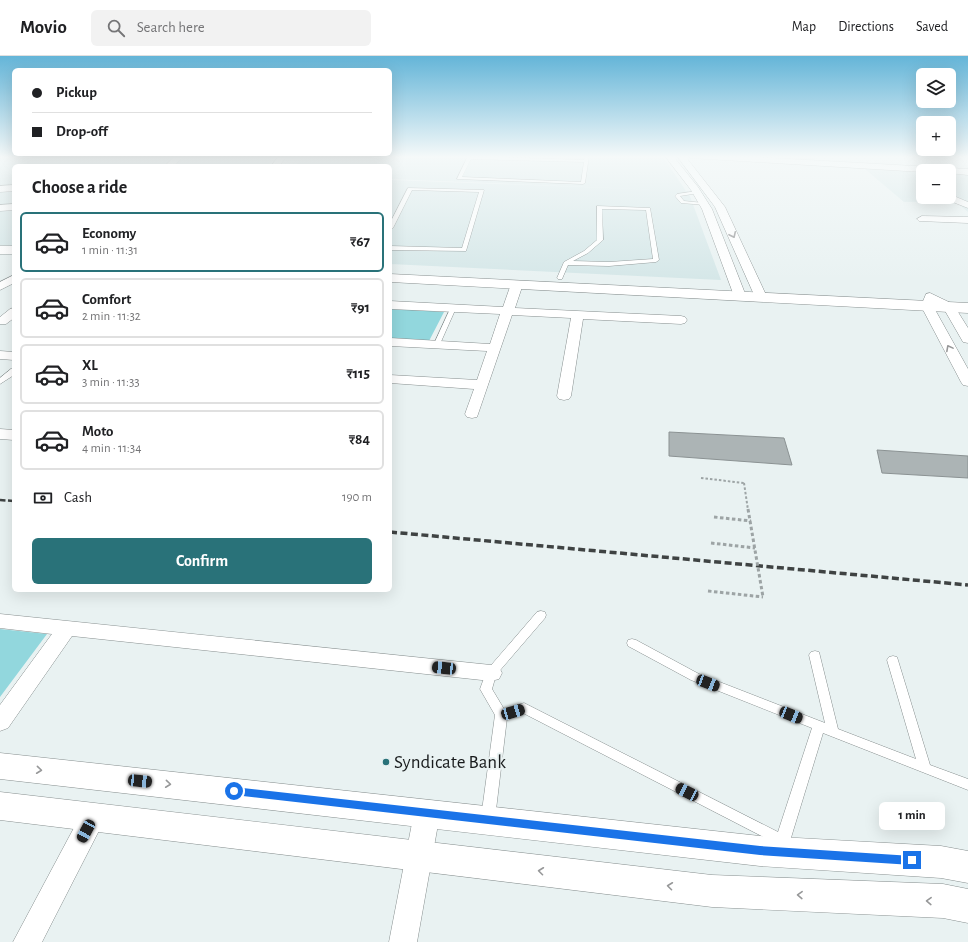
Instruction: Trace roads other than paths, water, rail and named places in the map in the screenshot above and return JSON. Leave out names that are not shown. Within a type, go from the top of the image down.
[{"type":"street","points":[[700,197],[739,291]]},
{"type":"street","points":[[713,197],[720,207],[759,293]]},
{"type":"street","points":[[956,200],[968,205]]},
{"type":"street","points":[[0,208],[12,207]]},
{"type":"street","points":[[922,220],[968,220]]},
{"type":"street","points":[[0,250],[12,250]]},
{"type":"street","points":[[0,258],[12,258]]},
{"type":"street","points":[[392,270],[560,278],[759,293],[928,301],[968,299]]},
{"type":"street","points":[[392,278],[517,284],[739,291]]},
{"type":"street","points":[[0,287],[12,279]]},
{"type":"street","points":[[472,414],[517,284]]},
{"type":"street","points":[[928,301],[949,307],[968,308]]},
{"type":"street","points":[[928,301],[968,382]]},
{"type":"street","points":[[392,304],[681,320]]},
{"type":"street","points":[[949,307],[968,339]]},
{"type":"street","points":[[564,396],[578,314]]},
{"type":"street","points":[[392,342],[496,348]]},
{"type":"street","points":[[0,355],[12,356]]},
{"type":"street","points":[[392,379],[482,385]]},
{"type":"street","points":[[0,434],[12,435]]},
{"type":"street","points":[[0,621],[491,673]]},
{"type":"street","points":[[0,722],[67,628]]},
{"type":"street","points":[[0,766],[488,820],[781,846],[941,862],[968,867]]},
{"type":"street","points":[[0,806],[712,891],[943,901],[968,906]]},
{"type":"street","points":[[403,942],[427,813]]},
{"type":"street","points":[[27,942],[93,817]]},
{"type":"lane","points":[[392,224],[406,197]]},
{"type":"lane","points":[[392,248],[464,250],[480,197]]},
{"type":"lane","points":[[678,197],[683,202],[704,204]]},
{"type":"lane","points":[[560,278],[566,262],[586,252],[600,240],[600,207],[648,209],[656,260],[609,264],[566,262]]},
{"type":"lane","points":[[437,344],[453,308]]},
{"type":"lane","points":[[0,382],[12,373]]},
{"type":"lane","points":[[488,820],[501,715],[486,689],[491,673],[540,615]]},
{"type":"lane","points":[[632,643],[695,677],[968,785]]},
{"type":"lane","points":[[815,655],[833,732]]},
{"type":"lane","points":[[894,660],[925,768]]},
{"type":"lane","points":[[501,715],[524,708],[781,846],[819,726]]},
{"type":"railway","points":[[0,500],[12,501]]},
{"type":"railway","points":[[392,532],[968,585]]},
{"type":"place","name":"Syndicate Bank","points":[[386,762]]}]
